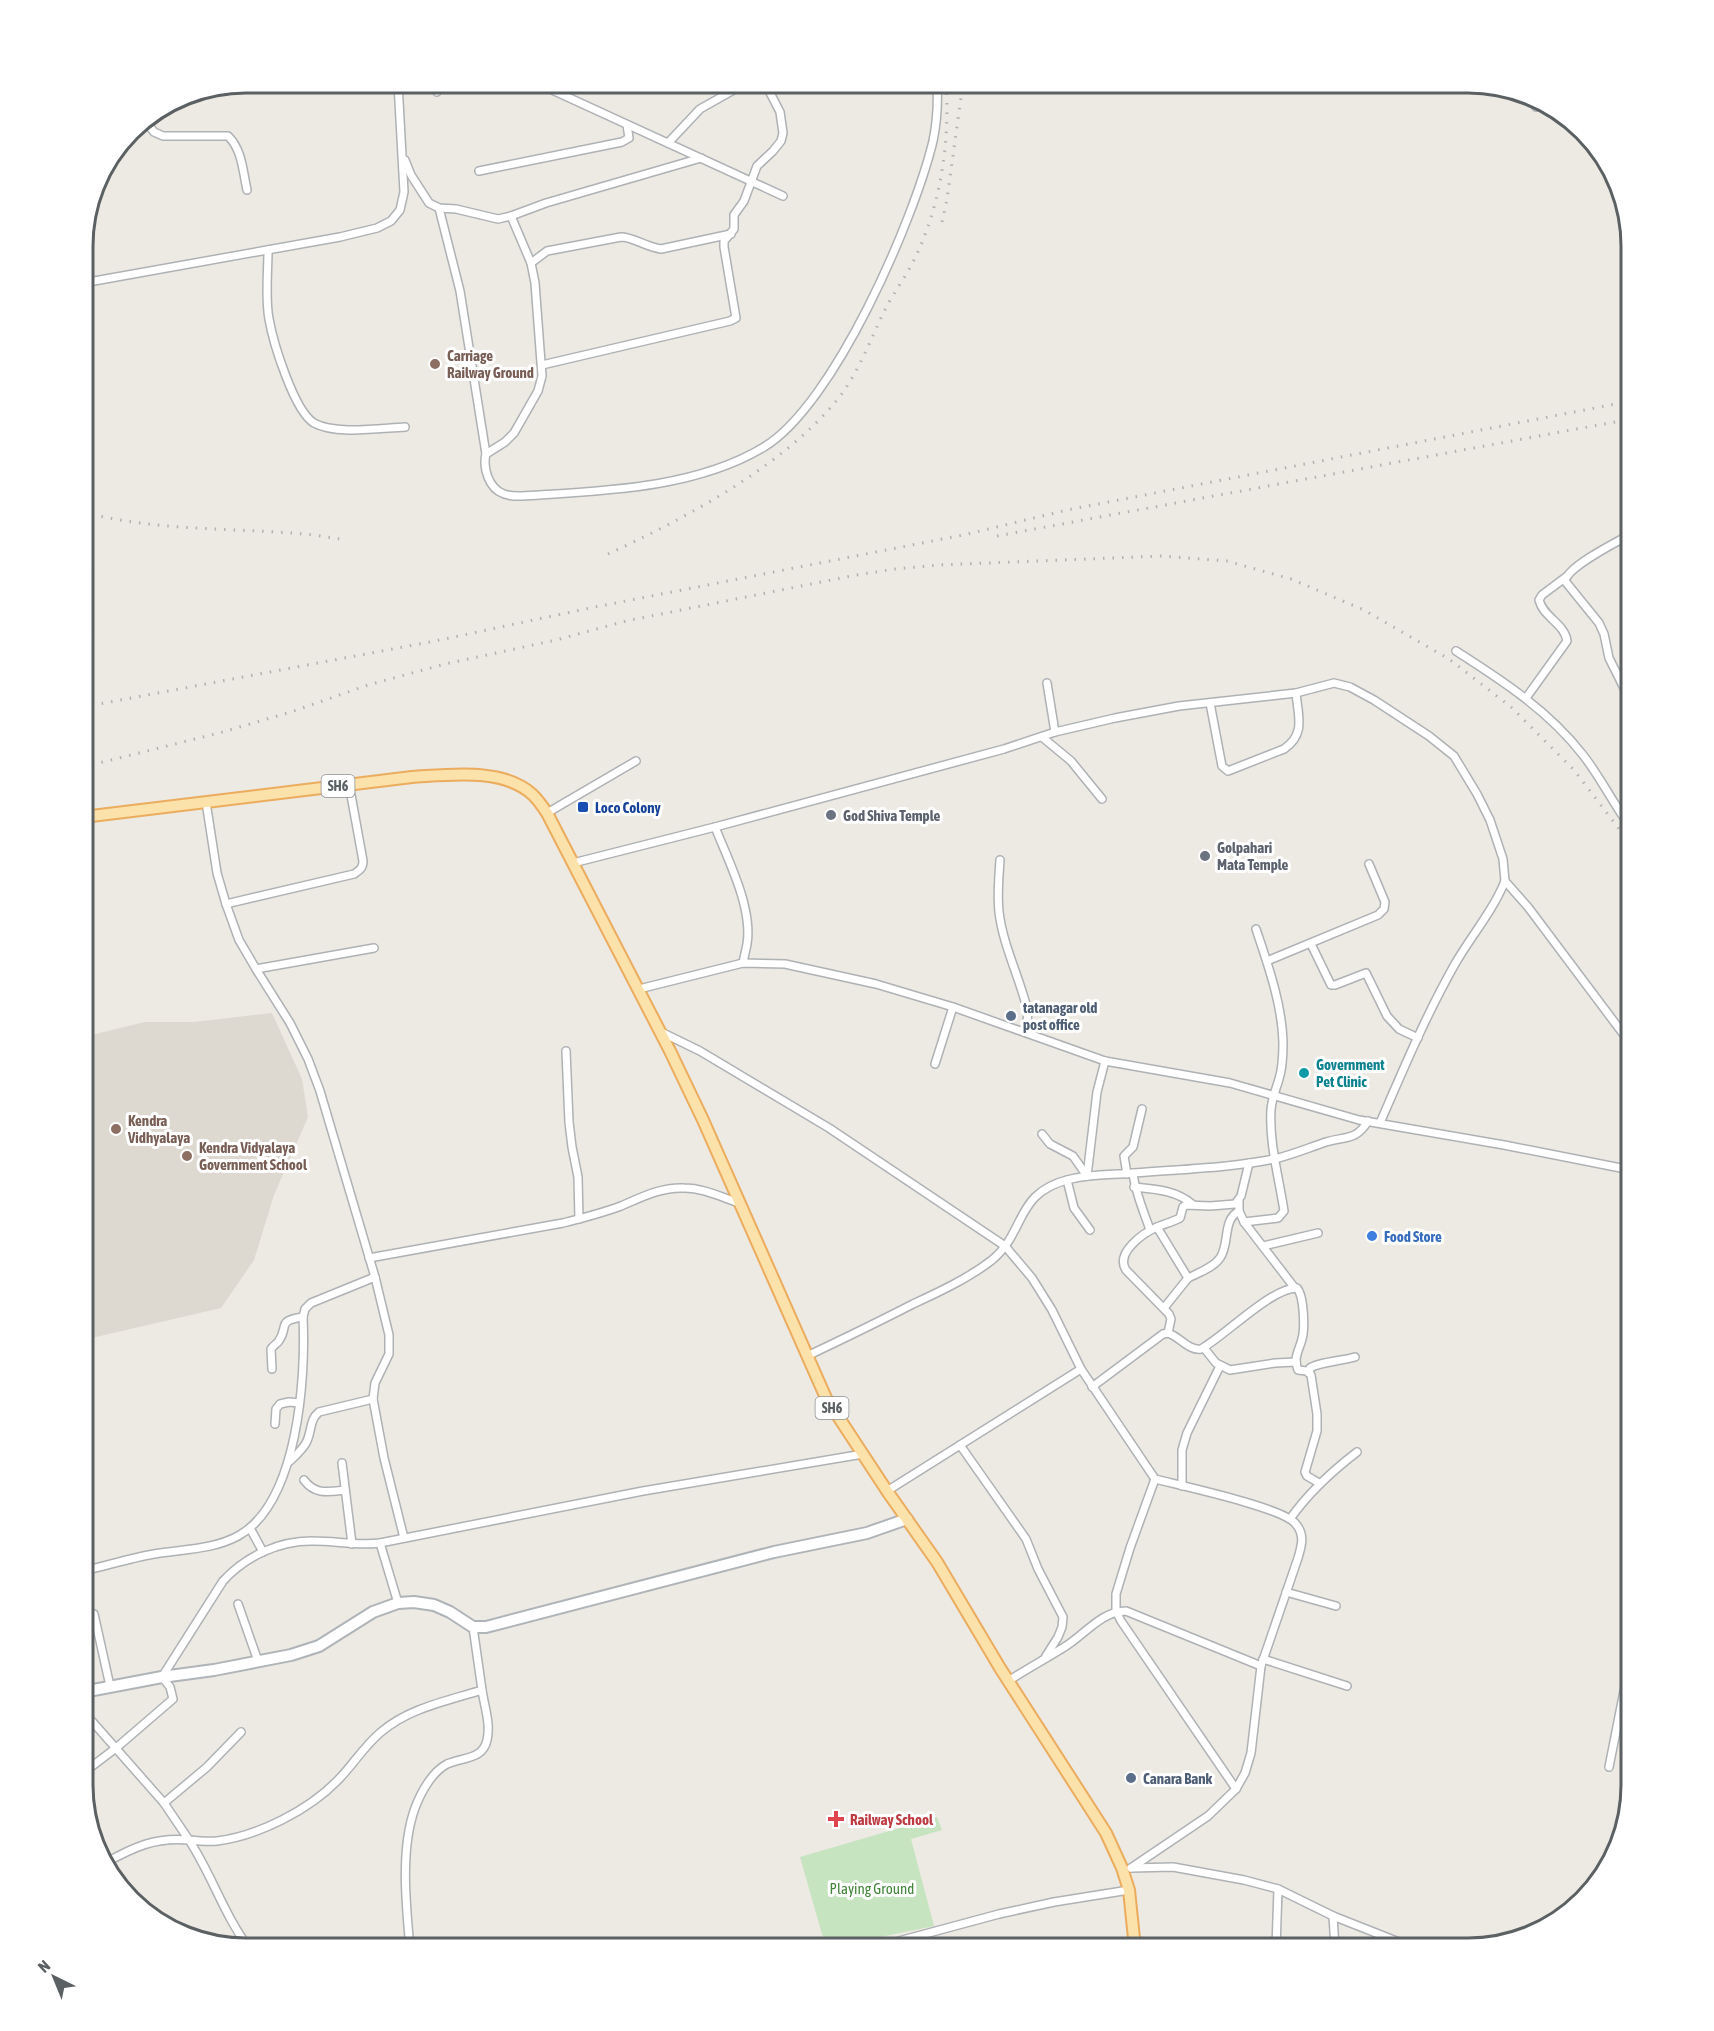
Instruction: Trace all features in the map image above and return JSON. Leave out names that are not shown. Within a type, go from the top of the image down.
[{"type":"main road","name":"SH6","points":[[93,816],[349,784],[466,774],[512,782],[532,794],[548,813],[661,1032],[703,1120],[826,1398],[937,1562],[1008,1681],[1093,1810],[1127,1868],[1134,1938]]},
{"type":"street","points":[[93,281],[340,237],[377,228],[391,221],[400,210],[404,192],[399,93]]},
{"type":"street","points":[[558,93],[783,196]]},
{"type":"street","points":[[668,143],[700,110],[729,93]]},
{"type":"street","points":[[542,365],[734,320],[736,314],[724,241],[732,234],[737,209],[744,201],[757,166],[781,141],[783,133],[780,112],[770,93]]},
{"type":"street","points":[[439,208],[460,291],[486,454],[484,461],[488,480],[494,489],[512,497],[617,489],[702,473],[733,463],[766,446],[795,420],[823,385],[881,278],[916,193],[933,140],[938,93]]},
{"type":"street","points":[[479,171],[622,142],[629,138],[627,125]]},
{"type":"street","points":[[150,127],[163,136],[228,136],[235,142],[247,190]]},
{"type":"street","points":[[403,155],[411,175],[429,203],[439,208],[456,209],[498,219],[701,158]]},
{"type":"street","points":[[486,454],[505,442],[514,433],[530,408],[538,391],[542,365],[535,283],[531,263],[511,216]]},
{"type":"street","points":[[531,263],[547,251],[621,237],[661,249],[732,234]]},
{"type":"street","points":[[268,250],[269,318],[286,374],[298,405],[306,416],[314,423],[328,429],[405,427]]},
{"type":"street","points":[[1526,698],[1567,641],[1563,631],[1544,610],[1539,600],[1542,595],[1568,573],[1621,540]]},
{"type":"street","points":[[1566,577],[1567,585],[1599,623],[1610,658],[1621,680]]},
{"type":"street","points":[[1456,651],[1526,698],[1562,731],[1599,777],[1621,813]]},
{"type":"street","points":[[1047,683],[1055,732]]},
{"type":"street","points":[[573,863],[1004,749],[1055,732],[1147,711],[1296,693],[1334,683],[1350,687],[1429,736],[1454,756],[1490,820],[1503,859],[1505,881],[1499,896],[1455,965],[1418,1038],[1380,1123]]},
{"type":"street","points":[[1210,703],[1222,766],[1228,771],[1284,749],[1297,738],[1300,729],[1296,693]]},
{"type":"street","points":[[1042,736],[1076,766],[1102,799]]},
{"type":"street","points":[[548,813],[636,761]]},
{"type":"street","points":[[226,904],[359,871],[363,867],[363,861],[349,784]]},
{"type":"street","points":[[206,802],[217,873],[226,904],[239,939],[290,1023],[308,1059],[320,1091],[375,1277],[389,1335],[388,1354],[375,1383],[373,1399],[380,1439],[404,1538]]},
{"type":"street","points":[[715,827],[735,880],[747,922],[748,943],[743,963]]},
{"type":"street","points":[[1000,860],[999,914],[1028,1012],[1024,1031]]},
{"type":"street","points":[[1267,961],[1378,915],[1384,909],[1383,895],[1369,864]]},
{"type":"street","points":[[1505,881],[1528,907],[1621,1031]]},
{"type":"street","points":[[1244,1222],[1278,1218],[1283,1214],[1272,1130],[1272,1095],[1279,1080],[1283,1062],[1283,1039],[1267,961],[1256,929]]},
{"type":"street","points":[[1311,944],[1331,985],[1366,973],[1387,1016],[1399,1029],[1418,1038]]},
{"type":"street","points":[[256,969],[374,948]]},
{"type":"street","points":[[639,989],[743,963],[785,964],[876,984],[953,1007],[1105,1061],[1230,1083],[1368,1121],[1621,1168]]},
{"type":"street","points":[[935,1064],[953,1007]]},
{"type":"street","points":[[661,1032],[700,1051],[819,1122],[1005,1246],[1032,1278],[1052,1310],[1092,1387],[1155,1479],[1258,1506],[1290,1519],[1301,1532],[1302,1542],[1262,1662],[1251,1753],[1245,1773],[1236,1789],[1208,1816],[1127,1868]]},
{"type":"street","points":[[566,1051],[569,1122],[578,1177],[579,1219]]},
{"type":"street","points":[[1087,1176],[1096,1092],[1105,1061]]},
{"type":"street","points":[[1142,1109],[1133,1147],[1124,1156],[1134,1187],[1154,1229],[1188,1278]]},
{"type":"street","points":[[807,1356],[938,1292],[992,1260],[1005,1246],[1024,1210],[1033,1199],[1044,1190],[1067,1180],[1087,1176],[1249,1163],[1275,1158],[1298,1153],[1332,1140],[1353,1137],[1368,1121]]},
{"type":"street","points":[[1042,1134],[1050,1144],[1072,1156],[1087,1176]]},
{"type":"street","points":[[1249,1163],[1239,1201],[1239,1211],[1244,1222],[1294,1287],[1300,1290],[1303,1308],[1303,1336],[1297,1349],[1296,1362],[1298,1370],[1309,1372]]},
{"type":"street","points":[[1067,1180],[1074,1208],[1090,1230]]},
{"type":"street","points":[[1134,1187],[1168,1192],[1192,1204]]},
{"type":"street","points":[[369,1258],[579,1219],[670,1188],[705,1191],[739,1203]]},
{"type":"street","points":[[1092,1387],[1168,1332],[1171,1319],[1164,1308],[1123,1266],[1126,1253],[1137,1240],[1154,1229],[1177,1220],[1183,1207],[1192,1204],[1229,1206],[1239,1201]]},
{"type":"street","points":[[1164,1308],[1188,1278],[1209,1267],[1221,1257],[1231,1217],[1239,1211]]},
{"type":"street","points":[[1263,1246],[1318,1233]]},
{"type":"street","points":[[93,1568],[151,1554],[204,1548],[238,1536],[250,1528],[267,1509],[290,1461],[304,1361],[303,1317],[305,1309],[311,1303],[375,1277]]},
{"type":"street","points":[[1168,1332],[1196,1350],[1204,1347],[1267,1301],[1294,1287]]},
{"type":"street","points":[[272,1369],[271,1349],[279,1339],[283,1325],[290,1319],[303,1317]]},
{"type":"street","points":[[1204,1347],[1220,1366],[1230,1370],[1296,1362]]},
{"type":"street","points":[[1319,1483],[1305,1473],[1317,1431],[1317,1414],[1309,1372],[1311,1366],[1355,1357]]},
{"type":"street","points":[[1182,1486],[1182,1450],[1187,1433],[1220,1366]]},
{"type":"street","points":[[887,1491],[1081,1369]]},
{"type":"street","points":[[290,1461],[308,1440],[315,1416],[320,1412],[373,1399]]},
{"type":"street","points":[[275,1424],[276,1409],[280,1404],[289,1402],[299,1404]]},
{"type":"street","points":[[960,1445],[1026,1539],[1038,1569],[1063,1617],[1062,1628],[1045,1658]]},
{"type":"street","points":[[1290,1519],[1319,1483],[1357,1452]]},
{"type":"street","points":[[162,1677],[223,1581],[245,1560],[263,1552],[312,1541],[352,1544],[380,1543],[654,1489],[863,1454]]},
{"type":"street","points":[[342,1463],[352,1544]]},
{"type":"street","points":[[1155,1479],[1116,1594],[1116,1611],[1236,1789]]},
{"type":"street","points":[[304,1480],[313,1490],[319,1492],[345,1490]]},
{"type":"street","points":[[93,1690],[291,1655],[319,1646],[373,1612],[398,1603],[414,1602],[434,1605],[473,1627],[486,1627],[774,1552],[867,1533],[907,1519]]},
{"type":"street","points":[[250,1528],[263,1552]]},
{"type":"street","points":[[380,1543],[398,1603]]},
{"type":"street","points":[[1286,1592],[1336,1606]]},
{"type":"street","points":[[238,1604],[258,1661]]},
{"type":"street","points":[[1008,1681],[1067,1646],[1105,1616],[1116,1611],[1126,1611],[1262,1662],[1347,1686]]},
{"type":"street","points":[[93,1614],[110,1686]]},
{"type":"street","points":[[409,1938],[406,1870],[408,1835],[415,1807],[438,1771],[447,1764],[475,1756],[483,1750],[487,1742],[488,1730],[473,1627]]},
{"type":"street","points":[[93,1765],[173,1699],[170,1687],[162,1677]]},
{"type":"street","points":[[112,1859],[131,1848],[151,1842],[172,1839],[216,1841],[243,1836],[267,1827],[294,1813],[336,1783],[381,1732],[399,1719],[421,1708],[482,1690]]},
{"type":"street","points":[[1609,1767],[1621,1709]]},
{"type":"street","points":[[93,1724],[164,1803],[210,1875],[226,1913],[242,1938]]},
{"type":"street","points":[[164,1803],[207,1767],[241,1732]]},
{"type":"street","points":[[1127,1868],[1173,1867],[1244,1880],[1278,1889],[1386,1938]]},
{"type":"street","points":[[1276,1938],[1278,1889]]},
{"type":"street","points":[[910,1938],[999,1914],[1054,1902],[1129,1890]]},
{"type":"street","points":[[1334,1916],[1335,1938]]},
{"type":"shaded area","name":"Kendra Vidyalaya Government School","points":[[272,1013],[302,1079],[308,1117],[274,1195],[254,1260],[221,1308],[93,1338],[93,1035],[145,1022],[194,1022]]},
{"type":"green space","name":"Playing Ground","points":[[937,1817],[942,1830],[911,1839],[934,1926],[875,1938],[823,1938],[800,1857]]},
{"type":"railway","points":[[608,554],[700,507],[761,469],[815,424],[837,400],[859,365],[888,304],[910,268],[925,236],[942,171],[947,127],[946,93]]},
{"type":"railway","points":[[942,222],[962,93]]},
{"type":"railway","points":[[93,705],[435,641],[590,608],[968,534],[1067,510],[1621,403]]},
{"type":"railway","points":[[997,536],[1621,421]]},
{"type":"railway","points":[[93,514],[160,525],[298,533],[346,540]]},
{"type":"railway","points":[[93,764],[219,733],[291,712],[368,685],[445,664],[556,640],[626,621],[851,576],[938,565],[1162,556],[1227,561],[1291,579],[1364,610],[1449,659],[1511,707],[1574,770],[1621,831]]},
{"type":"place","name":"Carriage Railway Ground","points":[[435,364]]},
{"type":"place","name":"Loco Colony","points":[[583,807]]},
{"type":"place","name":"God Shiva Temple","points":[[831,815]]},
{"type":"place","name":"Golpahari Mata Temple","points":[[1205,856]]},
{"type":"place","name":"tatanagar old post office","points":[[1011,1016]]},
{"type":"place","name":"Government Pet Clinic","points":[[1304,1073]]},
{"type":"place","name":"Kendra Vidhyalaya","points":[[116,1129]]},
{"type":"place","name":"Kendra Vidyalaya Government School","points":[[187,1156]]},
{"type":"place","name":"Food Store","points":[[1372,1236]]},
{"type":"place","name":"Canara Bank","points":[[1131,1778]]},
{"type":"place","name":"Railway School","points":[[836,1819]]}]
